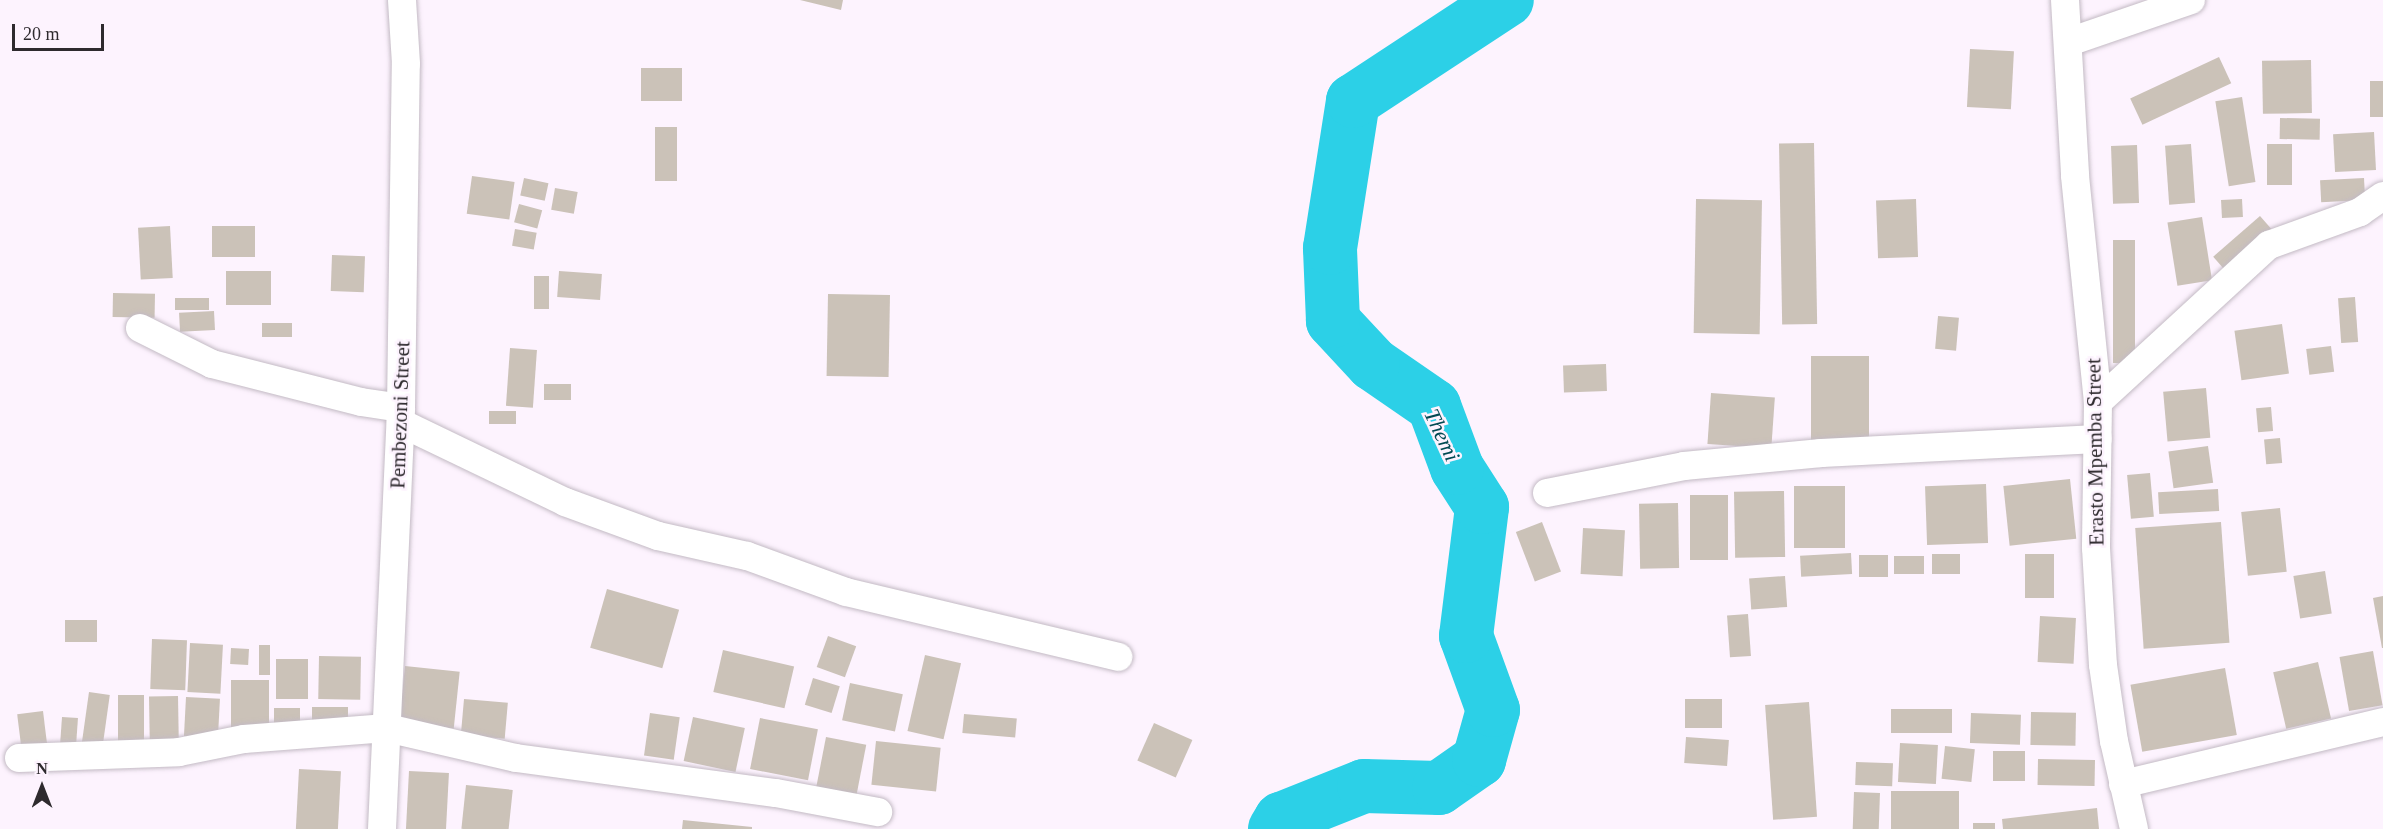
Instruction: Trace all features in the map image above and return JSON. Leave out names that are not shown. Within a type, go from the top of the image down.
[{"type":"street","name":"Pembezoni Street","points":[[382,829],[401,416],[406,64],[402,0]]},
{"type":"street","name":"Erasto Mpemba Street","points":[[2065,0],[2075,176],[2098,402],[2096,548],[2103,665],[2123,784],[2134,829]]},
{"type":"street","points":[[2069,42],[2191,0]]},
{"type":"street","points":[[2098,402],[2233,273],[2268,245],[2360,212],[2383,196]]},
{"type":"street","points":[[140,328],[212,364],[361,402],[401,416],[565,502],[658,536],[747,556],[846,592],[1118,657]]},
{"type":"street","points":[[1547,493],[1684,466],[1786,456],[2098,439]]},
{"type":"street","points":[[2123,784],[2383,722]]},
{"type":"street","points":[[19,758],[179,752],[244,739],[387,728],[516,758],[776,793],[878,812]]},
{"type":"building","points":[[800,0],[843,0],[841,10]]},
{"type":"building","points":[[1970,49],[2014,51],[2011,109],[1967,107]]},
{"type":"building","points":[[2219,57],[2231,83],[2142,125],[2130,98]]},
{"type":"building","points":[[2311,60],[2312,113],[2263,114],[2262,61]]},
{"type":"building","points":[[641,68],[682,68],[682,101],[641,101]]},
{"type":"building","points":[[2370,81],[2383,81],[2383,117],[2370,117]]},
{"type":"building","points":[[2242,97],[2255,182],[2229,186],[2215,101]]},
{"type":"building","points":[[2280,118],[2320,119],[2320,140],[2280,139]]},
{"type":"building","points":[[655,127],[677,127],[677,181],[655,181]]},
{"type":"building","points":[[2374,132],[2376,170],[2335,172],[2333,134]]},
{"type":"building","points":[[1814,143],[1817,324],[1782,325],[1779,144]]},
{"type":"building","points":[[2191,144],[2195,203],[2169,205],[2165,146]]},
{"type":"building","points":[[2267,144],[2292,144],[2292,185],[2267,185]]},
{"type":"building","points":[[2137,145],[2139,203],[2113,204],[2111,146]]},
{"type":"building","points":[[472,176],[515,182],[509,220],[467,214]]},
{"type":"building","points":[[524,178],[548,183],[545,201],[520,196]]},
{"type":"building","points":[[2364,178],[2365,200],[2321,202],[2320,180]]},
{"type":"building","points":[[555,188],[578,192],[574,214],[551,210]]},
{"type":"building","points":[[1696,199],[1762,200],[1760,334],[1694,333]]},
{"type":"building","points":[[1916,199],[1918,257],[1878,258],[1876,200]]},
{"type":"building","points":[[2242,199],[2243,217],[2222,218],[2221,200]]},
{"type":"building","points":[[519,204],[542,210],[537,229],[514,222]]},
{"type":"building","points":[[2260,216],[2274,232],[2227,273],[2213,257]]},
{"type":"building","points":[[2202,217],[2212,280],[2177,286],[2167,222]]},
{"type":"building","points":[[170,226],[173,278],[141,280],[138,228]]},
{"type":"building","points":[[212,226],[255,226],[255,257],[212,257]]},
{"type":"building","points":[[515,229],[537,233],[534,250],[512,246]]},
{"type":"building","points":[[2113,240],[2135,240],[2135,363],[2113,363]]},
{"type":"building","points":[[332,255],[365,256],[364,292],[331,291]]},
{"type":"building","points":[[226,271],[271,271],[271,305],[226,305]]},
{"type":"building","points":[[559,271],[602,274],[600,300],[557,297]]},
{"type":"building","points":[[534,276],[549,276],[549,309],[534,309]]},
{"type":"building","points":[[113,293],[155,294],[155,318],[113,317]]},
{"type":"building","points":[[828,294],[890,295],[889,377],[827,376]]},
{"type":"building","points":[[2355,297],[2358,342],[2341,343],[2338,298]]},
{"type":"building","points":[[175,298],[209,298],[209,310],[175,310]]},
{"type":"building","points":[[214,311],[215,330],[180,332],[179,313]]},
{"type":"building","points":[[1938,316],[1959,318],[1956,351],[1935,349]]},
{"type":"building","points":[[262,323],[292,323],[292,337],[262,337]]},
{"type":"building","points":[[2282,324],[2289,374],[2241,380],[2234,331]]},
{"type":"building","points":[[2331,346],[2334,372],[2309,375],[2306,349]]},
{"type":"building","points":[[510,348],[537,350],[533,408],[506,406]]},
{"type":"building","points":[[1811,356],[1869,356],[1869,444],[1811,444]]},
{"type":"building","points":[[1606,364],[1607,391],[1564,392],[1563,366]]},
{"type":"building","points":[[544,384],[571,384],[571,400],[544,400]]},
{"type":"building","points":[[2206,388],[2210,438],[2168,442],[2163,392]]},
{"type":"building","points":[[1711,393],[1775,397],[1771,448],[1707,444]]},
{"type":"building","points":[[2271,407],[2273,431],[2258,432],[2256,408]]},
{"type":"building","points":[[489,411],[516,411],[516,424],[489,424]]},
{"type":"building","points":[[2280,438],[2282,463],[2266,464],[2264,439]]},
{"type":"building","points":[[2208,446],[2213,483],[2174,488],[2168,452]]},
{"type":"building","points":[[2150,473],[2154,517],[2131,519],[2127,475]]},
{"type":"building","points":[[2070,479],[2076,539],[2010,546],[2003,486]]},
{"type":"building","points":[[1986,484],[1988,543],[1927,545],[1925,486]]},
{"type":"building","points":[[1794,486],[1845,486],[1845,548],[1794,548]]},
{"type":"building","points":[[2218,489],[2219,511],[2159,514],[2158,492]]},
{"type":"building","points":[[1784,491],[1785,557],[1735,558],[1734,492]]},
{"type":"building","points":[[1690,495],[1728,495],[1728,560],[1690,560]]},
{"type":"building","points":[[1678,503],[1679,568],[1640,569],[1639,504]]},
{"type":"building","points":[[2280,508],[2287,572],[2248,576],[2241,512]]},
{"type":"building","points":[[1542,522],[1561,571],[1535,582],[1516,532]]},
{"type":"building","points":[[2221,522],[2229,643],[2144,649],[2135,528]]},
{"type":"building","points":[[1583,528],[1625,530],[1623,576],[1581,574]]},
{"type":"building","points":[[1851,553],[1852,574],[1801,577],[1800,556]]},
{"type":"building","points":[[1932,554],[1960,554],[1960,574],[1932,574]]},
{"type":"building","points":[[2025,554],[2054,554],[2054,598],[2025,598]]},
{"type":"building","points":[[1859,555],[1888,555],[1888,577],[1859,577]]},
{"type":"building","points":[[1894,556],[1924,556],[1924,574],[1894,574]]},
{"type":"building","points":[[2325,571],[2332,613],[2300,618],[2293,576]]},
{"type":"building","points":[[1785,576],[1787,607],[1751,609],[1749,579]]},
{"type":"building","points":[[607,589],[679,610],[662,668],[590,648]]},
{"type":"building","points":[[2383,596],[2383,648],[2382,648],[2373,598]]},
{"type":"building","points":[[1748,614],[1751,656],[1730,657],[1727,615]]},
{"type":"building","points":[[2040,616],[2076,618],[2074,664],[2038,662]]},
{"type":"building","points":[[65,620],[97,620],[97,642],[65,642]]},
{"type":"building","points":[[828,636],[856,646],[845,677],[817,667]]},
{"type":"building","points":[[152,639],[187,640],[185,690],[150,689]]},
{"type":"building","points":[[190,643],[223,645],[220,694],[187,692]]},
{"type":"building","points":[[259,645],[270,645],[270,675],[259,675]]},
{"type":"building","points":[[231,648],[249,649],[248,665],[230,664]]},
{"type":"building","points":[[723,650],[794,666],[784,708],[713,692]]},
{"type":"building","points":[[2373,651],[2383,705],[2349,711],[2340,657]]},
{"type":"building","points":[[925,655],[961,663],[944,739],[907,731]]},
{"type":"building","points":[[319,656],[361,657],[360,700],[318,699]]},
{"type":"building","points":[[276,659],[308,659],[308,699],[276,699]]},
{"type":"building","points":[[2318,662],[2331,719],[2286,729],[2273,672]]},
{"type":"building","points":[[405,666],[460,672],[454,728],[399,723]]},
{"type":"building","points":[[2225,668],[2237,735],[2142,752],[2130,685]]},
{"type":"building","points":[[813,678],[840,686],[832,713],[805,705]]},
{"type":"building","points":[[231,680],[269,680],[269,731],[231,731]]},
{"type":"building","points":[[850,683],[903,694],[895,731],[842,720]]},
{"type":"building","points":[[89,692],[110,695],[103,746],[82,743]]},
{"type":"building","points":[[118,695],[144,695],[144,748],[118,748]]},
{"type":"building","points":[[178,696],[179,747],[150,747],[149,697]]},
{"type":"building","points":[[186,697],[220,699],[218,738],[184,736]]},
{"type":"building","points":[[464,699],[508,703],[505,739],[461,735]]},
{"type":"building","points":[[1685,699],[1722,699],[1722,728],[1685,728]]},
{"type":"building","points":[[1809,702],[1817,817],[1773,820],[1765,705]]},
{"type":"building","points":[[312,707],[348,707],[348,727],[312,727]]},
{"type":"building","points":[[274,708],[300,708],[300,728],[274,728]]},
{"type":"building","points":[[1891,709],[1952,709],[1952,733],[1891,733]]},
{"type":"building","points":[[43,711],[48,751],[22,754],[17,714]]},
{"type":"building","points":[[2031,712],[2076,713],[2075,746],[2030,745]]},
{"type":"building","points":[[650,713],[680,717],[674,760],[644,756]]},
{"type":"building","points":[[1971,713],[2021,715],[2020,745],[1970,743]]},
{"type":"building","points":[[964,714],[1017,719],[1015,738],[962,733]]},
{"type":"building","points":[[62,717],[78,718],[76,745],[60,744]]},
{"type":"building","points":[[693,717],[745,728],[735,772],[684,761]]},
{"type":"building","points":[[760,718],[818,729],[808,780],[750,769]]},
{"type":"building","points":[[1154,723],[1192,740],[1176,778],[1137,760]]},
{"type":"building","points":[[826,737],[866,745],[857,795],[816,787]]},
{"type":"building","points":[[1686,737],[1729,740],[1727,766],[1684,763]]},
{"type":"building","points":[[876,741],[941,748],[936,792],[871,785]]},
{"type":"building","points":[[1900,743],[1938,745],[1936,784],[1898,782]]},
{"type":"building","points":[[1945,746],[1975,749],[1971,782],[1942,779]]},
{"type":"building","points":[[1993,751],[2025,751],[2025,781],[1993,781]]},
{"type":"building","points":[[2038,759],[2095,760],[2095,786],[2038,785]]},
{"type":"building","points":[[1856,762],[1893,763],[1892,786],[1855,785]]},
{"type":"building","points":[[299,769],[341,771],[338,829],[296,829]]},
{"type":"building","points":[[409,771],[449,773],[446,829],[406,829]]},
{"type":"building","points":[[466,785],[513,790],[509,829],[461,829]]},
{"type":"building","points":[[1891,791],[1959,791],[1959,829],[1891,829]]},
{"type":"building","points":[[1854,792],[1880,793],[1879,829],[1853,829]]},
{"type":"building","points":[[2097,808],[2099,829],[2003,829],[2002,819]]},
{"type":"building","points":[[683,820],[752,827],[752,829],[682,829]]},
{"type":"building","points":[[1973,823],[1995,823],[1995,829],[1973,829]]},
{"type":"waterway","name":"Themi","points":[[1275,829],[1281,819],[1364,786],[1439,788],[1479,760],[1493,710],[1466,636],[1482,507],[1457,468],[1434,406],[1373,364],[1333,321],[1330,248],[1353,101],[1507,0]]}]
